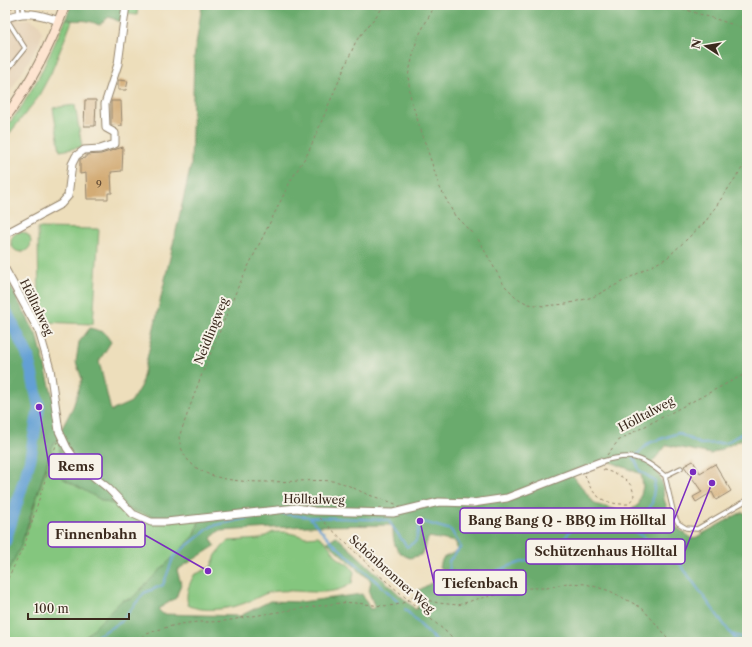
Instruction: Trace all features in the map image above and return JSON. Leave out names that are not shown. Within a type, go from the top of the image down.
[{"type":"street","points":[[5,118],[22,95],[43,59],[65,5]]},
{"type":"street","points":[[5,234],[61,204],[68,196],[72,164],[76,156],[84,150],[100,149],[115,144],[115,133],[106,128],[105,104],[118,64],[126,5]]},
{"type":"street","points":[[5,16],[22,13],[42,15],[59,21]]},
{"type":"street","name":"Hölltalweg","points":[[5,269],[39,331],[50,368],[59,431],[67,448],[80,465],[108,488],[133,514],[151,522],[166,522],[297,508],[314,511],[393,513],[439,502],[473,502],[507,498],[600,462]]},
{"type":"lane","points":[[18,5],[22,13]]},
{"type":"lane","points":[[22,13],[23,5]]},
{"type":"lane","points":[[5,16],[25,48],[5,73]]},
{"type":"lane","points":[[600,462],[621,456],[631,457],[652,465],[665,476],[674,515],[678,523],[686,528],[697,528],[747,500]]},
{"type":"lane","points":[[665,476],[681,468]]},
{"type":"path","points":[[5,16],[18,5]]},
{"type":"path","points":[[33,5],[40,5]]},
{"type":"path","name":"Neidlingweg","points":[[385,5],[356,41],[308,153],[291,180],[238,286],[200,378],[179,437],[180,445],[185,455],[197,469],[211,476],[250,483],[331,481],[350,486],[398,505]]},
{"type":"path","points":[[435,5],[417,39],[408,76],[410,100],[440,188],[455,216],[478,239],[504,285],[516,298],[528,304],[544,306],[566,304],[593,297],[666,258],[706,220],[747,161]]},
{"type":"path","points":[[671,5],[747,29]]},
{"type":"path","name":"Hölltalweg","points":[[600,462],[618,441],[747,373]]},
{"type":"path","points":[[5,584],[25,544],[59,431]]},
{"type":"path","points":[[582,469],[589,488],[600,498],[616,504],[628,504],[634,497],[634,488],[626,479],[590,466]]},
{"type":"path","name":"Schönbronner Weg","points":[[317,514],[330,529],[408,600],[458,642]]},
{"type":"path","points":[[131,642],[143,635],[175,624],[224,621],[253,615],[341,603],[394,606],[408,600],[413,596],[438,603],[458,605],[477,599],[530,588],[547,588],[567,583],[586,584],[610,591],[642,608],[664,633],[669,642]]},
{"type":"shaded area","points":[[5,5],[11,5],[18,20],[30,19],[39,24],[42,32],[40,42],[5,100]]},
{"type":"green space","points":[[71,5],[124,5],[123,23],[109,17],[99,25],[89,21],[66,19]]},
{"type":"green space","points":[[128,5],[138,5],[137,15],[127,14]]},
{"type":"green space","points":[[202,5],[747,5],[747,437],[711,454],[667,445],[652,462],[662,481],[664,499],[673,525],[693,539],[742,512],[747,514],[747,642],[80,642],[122,600],[131,599],[195,535],[200,518],[166,520],[103,501],[62,478],[54,465],[60,452],[59,442],[54,441],[21,546],[5,578],[5,276],[38,338],[61,430],[73,407],[82,379],[76,362],[79,342],[90,328],[104,332],[111,342],[99,361],[111,411],[131,402],[141,385],[191,165],[194,58]],"holes":[[[606,460],[641,474],[643,486],[639,504],[627,513],[595,504],[570,472]],[[393,525],[393,536],[397,549],[404,556],[410,558],[421,555],[429,537],[456,542],[457,551],[443,558],[439,567],[449,572],[416,592],[422,599],[416,610],[336,536],[327,542],[371,581],[369,592],[375,608],[370,609],[362,594],[301,602],[270,601],[240,616],[163,614],[158,609],[176,598],[181,584],[177,570],[215,546],[211,538],[219,531],[307,526]]]},
{"type":"green space","points":[[66,19],[72,21],[51,73],[37,99],[5,139],[5,129],[22,106],[40,75]]},
{"type":"green space","points":[[75,105],[82,147],[60,151],[53,108]]},
{"type":"green space","points":[[38,228],[99,229],[93,324],[42,322],[39,314]]},
{"type":"green space","points":[[21,232],[28,235],[31,242],[28,249],[21,252],[14,249],[11,242],[14,235]]},
{"type":"green space","points":[[54,441],[59,442],[60,452],[54,465],[103,501],[166,520],[200,517],[195,535],[131,599],[122,600],[80,642],[5,642],[5,578],[29,524]]},
{"type":"green space","points":[[273,532],[285,532],[306,537],[318,536],[325,541],[338,558],[350,566],[354,572],[352,583],[333,591],[271,592],[232,607],[201,609],[188,605],[187,593],[194,575],[211,567],[216,555],[223,546],[229,541],[260,539]]},
{"type":"building","points":[[118,80],[128,81],[126,90],[118,90]]},
{"type":"building","points":[[85,100],[96,100],[95,126],[84,126]]},
{"type":"building","points":[[111,101],[121,101],[122,126],[111,125]]},
{"type":"building","points":[[123,147],[122,171],[111,172],[112,193],[108,193],[108,199],[87,199],[86,173],[80,174],[80,159],[86,158],[86,155],[101,154]]},
{"type":"building","points":[[693,461],[700,473],[715,464],[731,491],[716,500],[712,492],[696,502],[693,497],[702,492],[684,466]]},
{"type":"waterway","points":[[5,309],[28,356],[39,407],[30,460],[5,542]]},
{"type":"waterway","points":[[276,513],[309,517],[388,520],[407,547],[416,541],[420,521],[451,530],[461,547],[449,561],[450,576],[469,583],[520,563],[552,556],[572,528],[586,518],[610,522],[633,531],[652,504],[655,481],[640,471],[634,458],[649,443],[678,433],[700,444],[726,443],[747,430]]},
{"type":"waterway","points":[[92,642],[95,637],[121,622],[144,593],[163,585],[174,556],[212,526],[262,515]]},
{"type":"waterway","points":[[309,517],[333,543],[398,601]]},
{"type":"waterway","points":[[633,531],[672,553],[731,634],[747,639]]},
{"type":"waterway","points":[[405,609],[437,642]]},
{"type":"waterway","points":[[731,634],[738,642]]},
{"type":"place","name":"Rems","points":[[39,407]]},
{"type":"place","name":"Bang Bang Q - BBQ im Hölltal","points":[[693,472]]},
{"type":"place","name":"Schützenhaus Hölltal","points":[[712,483]]},
{"type":"place","name":"Tiefenbach","points":[[420,521]]},
{"type":"place","name":"Finnenbahn","points":[[208,571]]}]
